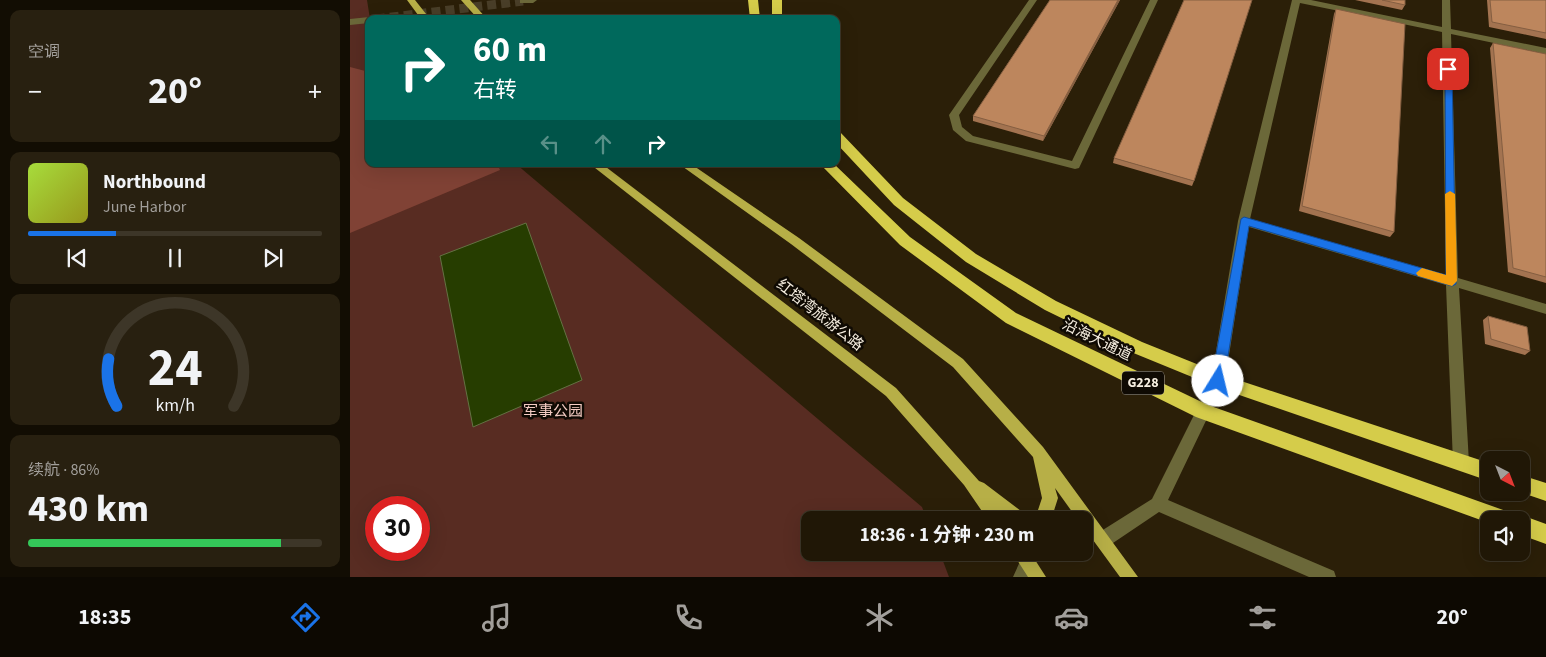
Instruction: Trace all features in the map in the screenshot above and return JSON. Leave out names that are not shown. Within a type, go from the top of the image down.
[{"type":"highway","points":[[753,0],[755,15]]},
{"type":"highway","points":[[777,0],[777,15]]},
{"type":"highway","name":"沿海大通道","points":[[840,140],[853,156],[928,228],[1033,297],[1173,363],[1218,381],[1480,469]]},
{"type":"highway","name":"沿海大通道","points":[[829,167],[905,240],[1011,318],[1202,411],[1481,511]]},
{"type":"highway","points":[[1530,487],[1546,492]]},
{"type":"highway","points":[[1530,528],[1546,534]]},
{"type":"main road","points":[[411,0],[423,15]]},
{"type":"main road","points":[[465,0],[479,15]]},
{"type":"main road","name":"红塔湾旅游公路","points":[[599,167],[891,392],[969,480],[991,511]]},
{"type":"main road","points":[[688,167],[795,241],[958,363],[1038,452],[1104,539],[1130,577]]},
{"type":"main road","points":[[969,480],[1020,519],[1044,518],[1050,498],[1038,452]]},
{"type":"main road","points":[[1023,564],[1038,577]]},
{"type":"street","points":[[523,1],[533,0]]},
{"type":"street","points":[[1033,0],[954,115],[957,128],[970,139],[1075,165],[1154,0]]},
{"type":"street","points":[[1104,539],[1158,504],[1218,381],[1244,221],[1297,0],[1546,51]]},
{"type":"street","points":[[1446,0],[1452,281],[1461,463]]},
{"type":"street","points":[[350,22],[365,20]]},
{"type":"street","points":[[1244,221],[1546,309]]},
{"type":"street","points":[[1158,504],[1328,577]]},
{"type":"green space","name":"军事公园","points":[[350,0],[367,0],[369,15],[365,15],[365,167],[520,167],[922,507],[924,511],[801,511],[801,561],[943,561],[949,577],[350,577]]},
{"type":"shaded area","points":[[350,67],[365,71],[365,167],[498,167],[500,170],[350,233]]},
{"type":"shaded area","points":[[526,223],[582,380],[473,427],[440,256]]},
{"type":"building","points":[[1050,0],[1118,0],[1044,136],[973,116]]},
{"type":"building","points":[[1184,0],[1252,0],[1194,181],[1114,158]]},
{"type":"building","points":[[1382,0],[1405,0],[1405,5]]},
{"type":"building","points":[[1490,0],[1546,0],[1546,33],[1492,22]]},
{"type":"building","points":[[1336,9],[1405,24],[1394,232],[1302,206]]},
{"type":"building","points":[[1493,43],[1546,54],[1546,277],[1513,268]]},
{"type":"building","points":[[1488,316],[1527,327],[1530,351],[1491,339]]},
{"type":"tunnel","points":[[409,15],[523,1]]},
{"type":"slow traffic","points":[[1422,273],[1452,281],[1450,194]]},
{"type":"route","points":[[1218,381],[1244,221],[1452,281],[1448,69]]}]
